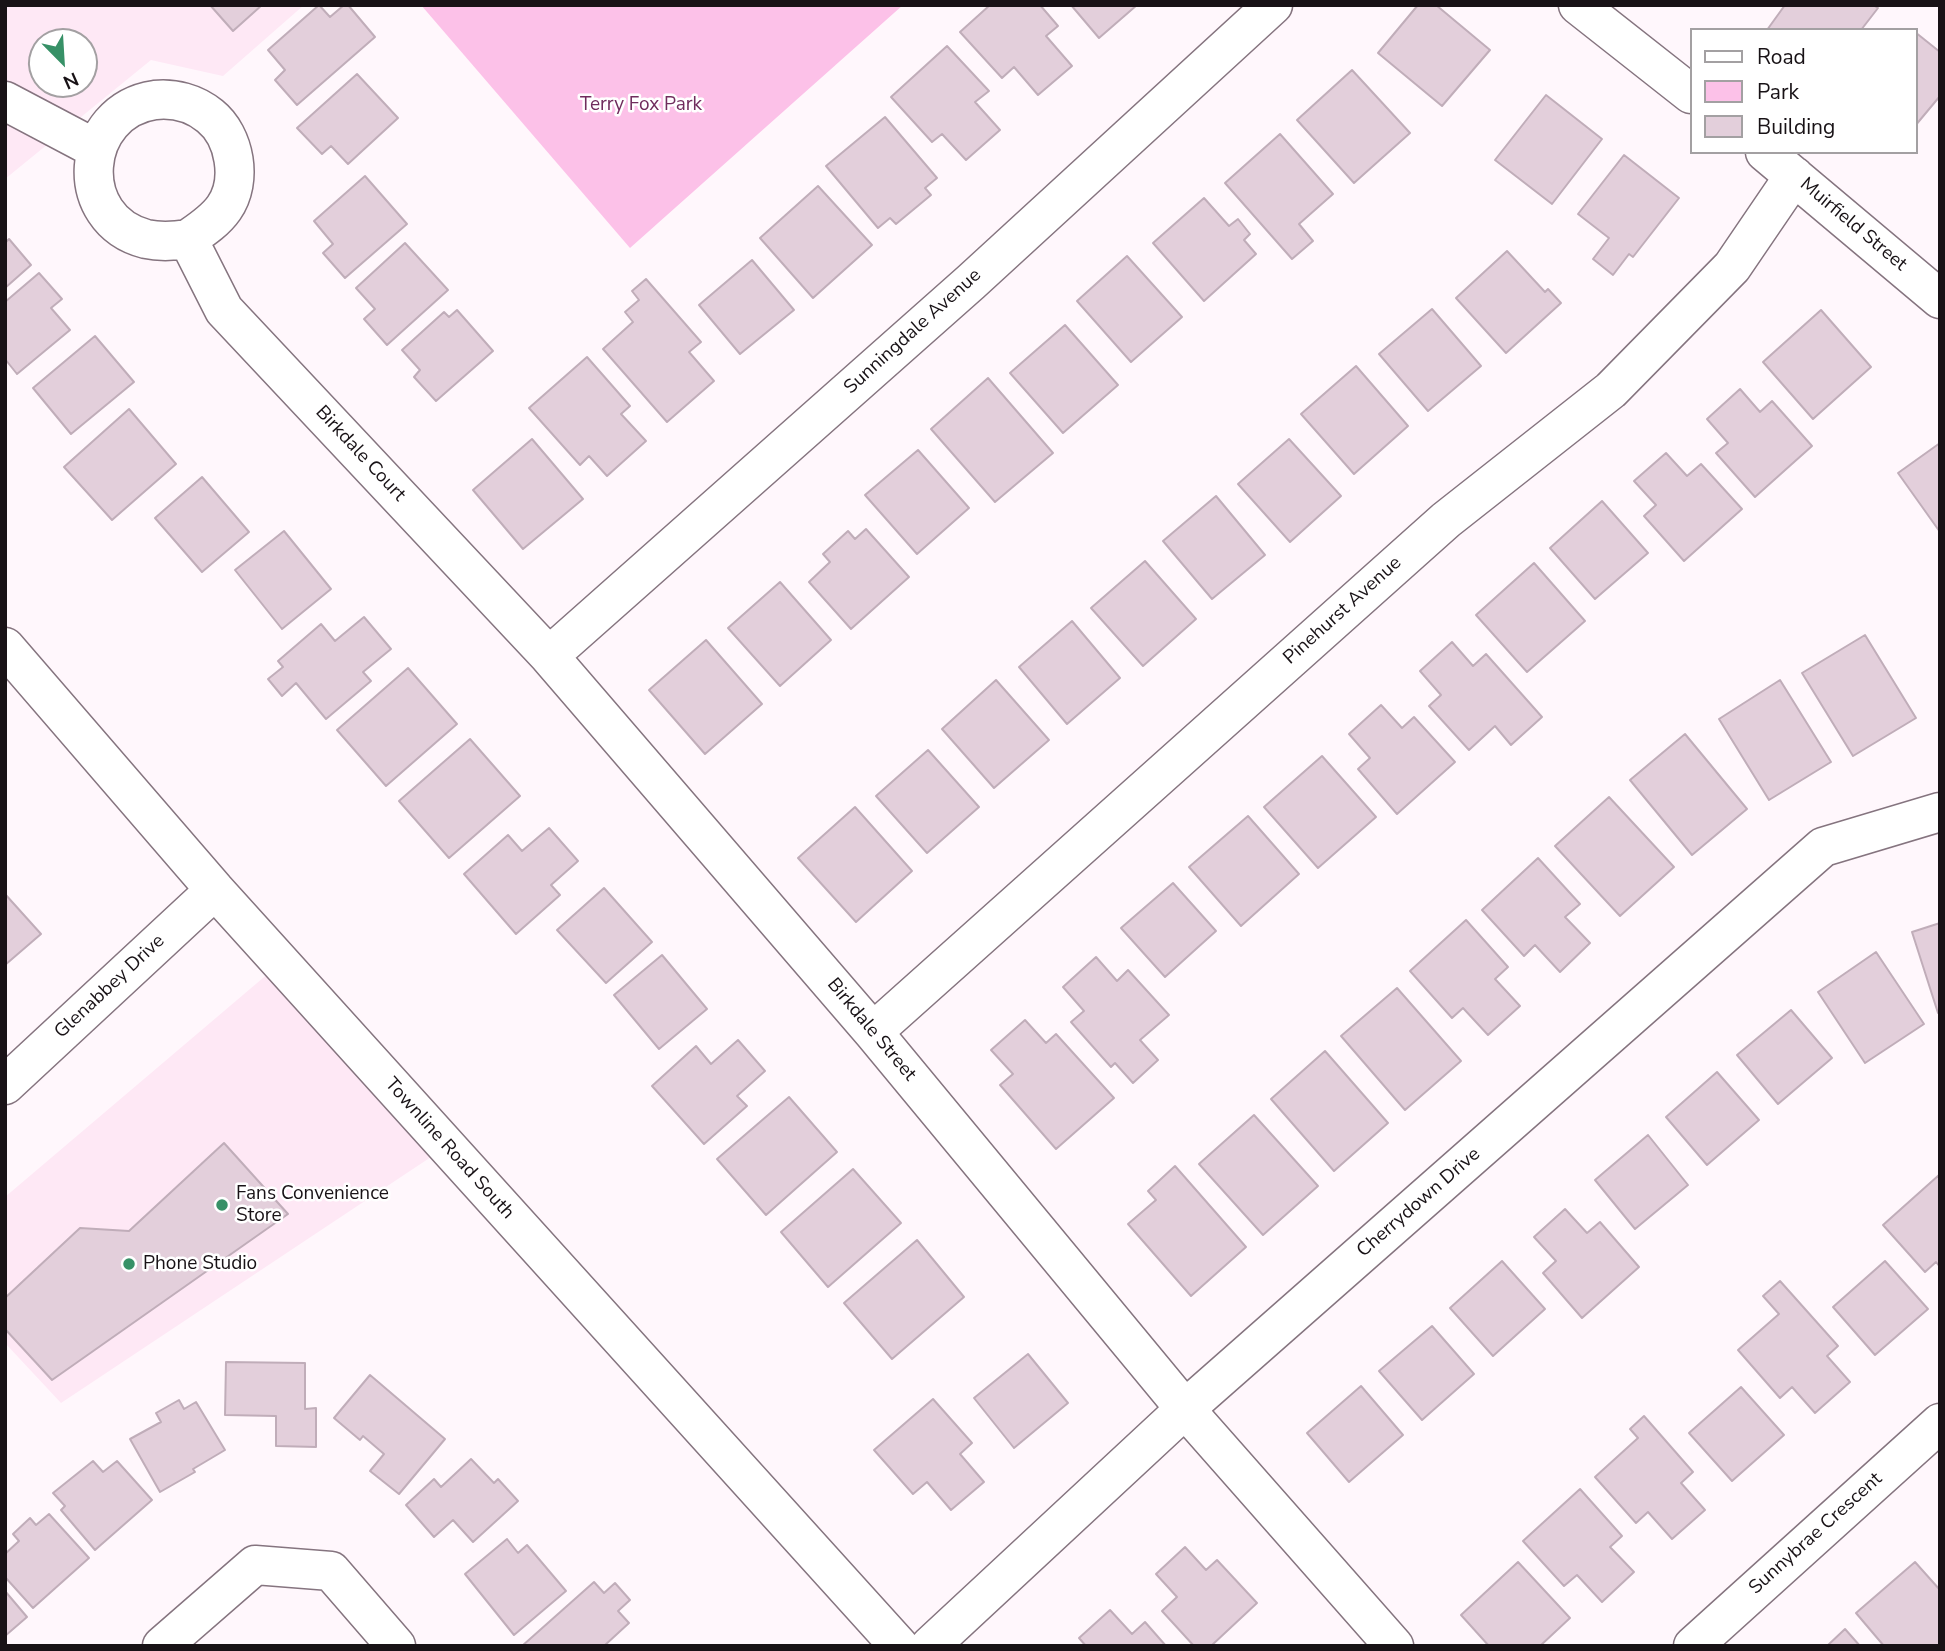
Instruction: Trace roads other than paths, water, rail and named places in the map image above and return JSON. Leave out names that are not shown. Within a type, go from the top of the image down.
[{"type":"street","name":"Sunningdale Avenue","points":[[550,656],[971,282],[1273,5]]},
{"type":"street","points":[[1578,5],[1689,92]]},
{"type":"street","points":[[7,99],[96,149]]},
{"type":"street","points":[[166,99],[190,104],[211,116],[226,135],[234,159],[233,183],[225,206],[209,225],[188,239],[146,239],[125,230],[108,215],[97,196],[92,175],[96,149],[103,132],[120,114],[142,102],[166,99]]},
{"type":"street","name":"Muirfield Street","points":[[1767,154],[1940,299]]},
{"type":"street","name":"Pinehurst Avenue","points":[[873,1032],[1446,520],[1611,390],[1732,267],[1794,176]]},
{"type":"street","name":"Birkdale Court","points":[[188,239],[224,310],[550,656]]},
{"type":"street","name":"Townline Road South","points":[[5,647],[215,890],[899,1646]]},
{"type":"street","name":"Birkdale Street","points":[[550,656],[873,1032],[1185,1409]]},
{"type":"street","name":"Cherrydown Drive","points":[[930,1646],[1185,1409],[1823,847],[1940,812]]},
{"type":"street","name":"Glenabbey Drive","points":[[5,1085],[215,890]]},
{"type":"street","points":[[1185,1409],[1394,1646]]},
{"type":"street","name":"Sunnybrae Crescent","points":[[1693,1646],[1940,1423]]},
{"type":"street","points":[[162,1646],[255,1565],[331,1571],[396,1646]]},
{"type":"place","name":"Fans Convenience Store","points":[[222,1205]]},
{"type":"place","name":"Phone Studio","points":[[129,1264]]},
{"type":"park label","name":"Terry Fox Park","points":[[641,105]]}]
